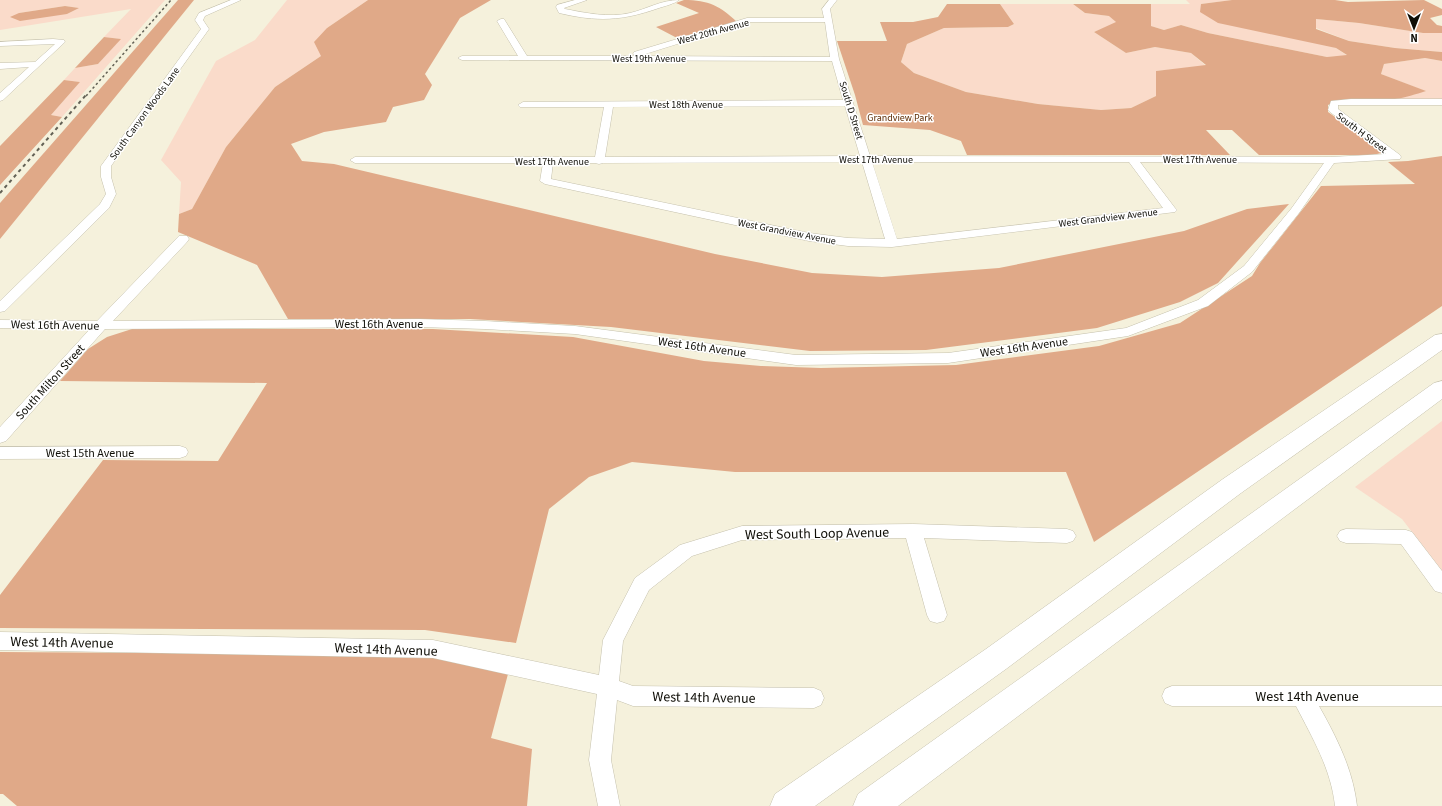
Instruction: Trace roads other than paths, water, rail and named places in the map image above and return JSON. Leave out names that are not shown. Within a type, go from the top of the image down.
[{"type":"highway","points":[[786,806],[996,659],[1232,486],[1442,340]]},
{"type":"highway","points":[[870,806],[1442,388]]},
{"type":"street","name":"South Canyon Woods Lane","points":[[0,308],[105,206],[111,194],[106,177],[106,166],[205,29],[199,20],[202,15],[237,0]]},
{"type":"street","points":[[583,0],[560,7],[562,11],[581,15],[613,17],[630,15],[675,0]]},
{"type":"street","name":"South D Street","points":[[833,0],[826,9],[835,59],[892,243]]},
{"type":"street","name":"West 20th Avenue","points":[[625,58],[747,20],[828,20]]},
{"type":"street","points":[[502,21],[524,58]]},
{"type":"street","points":[[0,44],[54,41],[61,42],[0,98]]},
{"type":"street","name":"West 19th Avenue","points":[[462,58],[835,59]]},
{"type":"street","points":[[0,66],[38,64]]},
{"type":"street","name":"South H Street","points":[[1396,157],[1333,110],[1334,103],[1442,102]]},
{"type":"street","name":"West 18th Avenue","points":[[523,105],[849,103]]},
{"type":"street","points":[[599,161],[609,104]]},
{"type":"street","name":"West 17th Avenue","points":[[355,160],[1332,160],[1396,157]]},
{"type":"street","name":"West Grandview Avenue","points":[[548,160],[545,181],[808,237],[848,242],[892,243],[1171,210],[1132,159]]},
{"type":"street","name":"West 16th Avenue","points":[[0,324],[101,325],[419,323],[478,325],[576,330],[796,360],[948,358],[1128,332],[1203,303],[1248,269],[1295,211],[1332,160]]},
{"type":"street","name":"South Milton Street","points":[[0,437],[101,325],[183,239]]},
{"type":"street","name":"West 15th Avenue","points":[[0,453],[180,452]]},
{"type":"street","points":[[914,531],[938,615]]},
{"type":"street","name":"West South Loop Avenue","points":[[609,806],[600,760],[612,640],[642,584],[686,550],[742,533],[914,531],[1067,536]]},
{"type":"street","points":[[1346,536],[1406,537],[1442,585]]},
{"type":"street","name":"West 14th Avenue","points":[[0,641],[433,649],[607,686],[633,696],[814,698]]},
{"type":"street","name":"West 14th Avenue","points":[[1172,696],[1442,696]]},
{"type":"street","points":[[1302,696],[1332,754],[1346,794],[1346,806]]},
{"type":"railway","points":[[86,96],[171,0]]},
{"type":"railway","points":[[0,193],[86,95]]},
{"type":"park label","name":"Grandview Park","points":[[900,117]]}]
